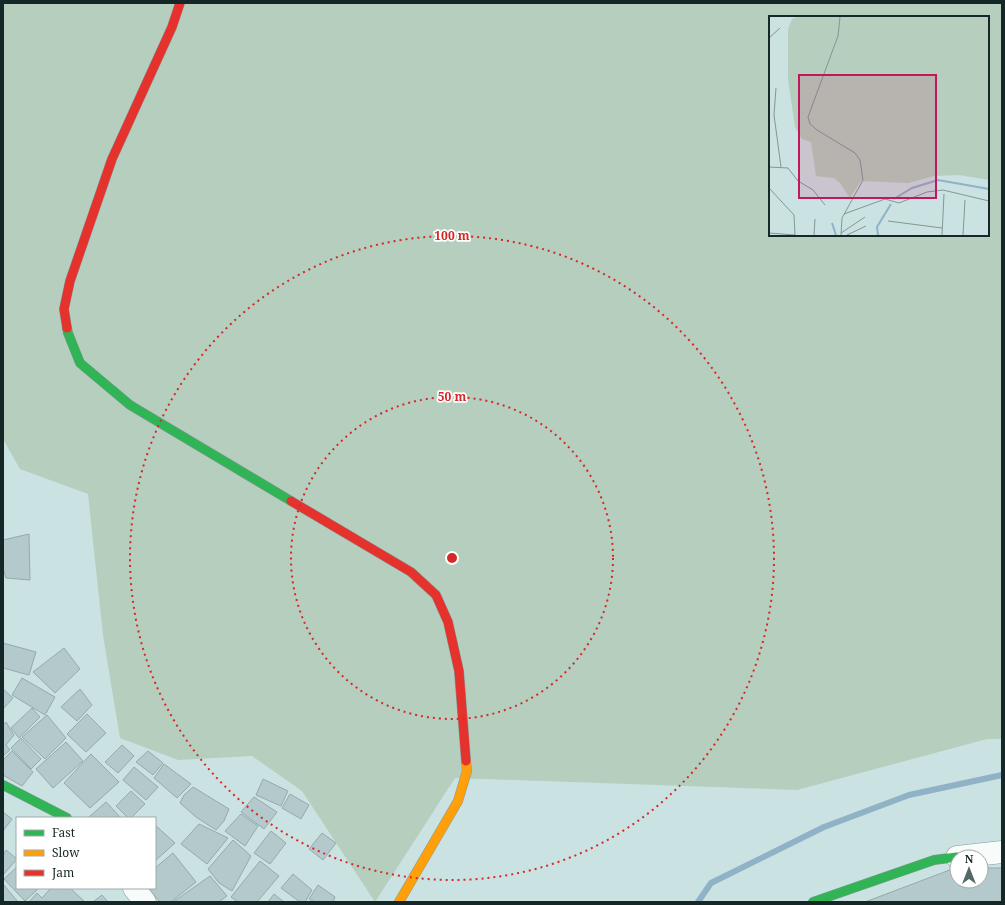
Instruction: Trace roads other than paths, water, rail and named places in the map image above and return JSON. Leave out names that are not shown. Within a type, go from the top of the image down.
[{"type":"street","points":[[180,3],[172,27],[112,160],[70,281],[64,309],[68,333],[80,363],[130,405],[411,572],[436,595],[448,622],[459,671],[467,771],[458,801],[399,902]]},
{"type":"street","points":[[3,785],[66,817]]},
{"type":"street","points":[[989,853],[1002,852]]},
{"type":"street","points":[[813,902],[934,860],[949,858]]},
{"type":"street","points":[[135,889],[145,902]]},
{"type":"waterway","points":[[698,902],[711,883],[824,827],[909,795],[1002,775]]}]
